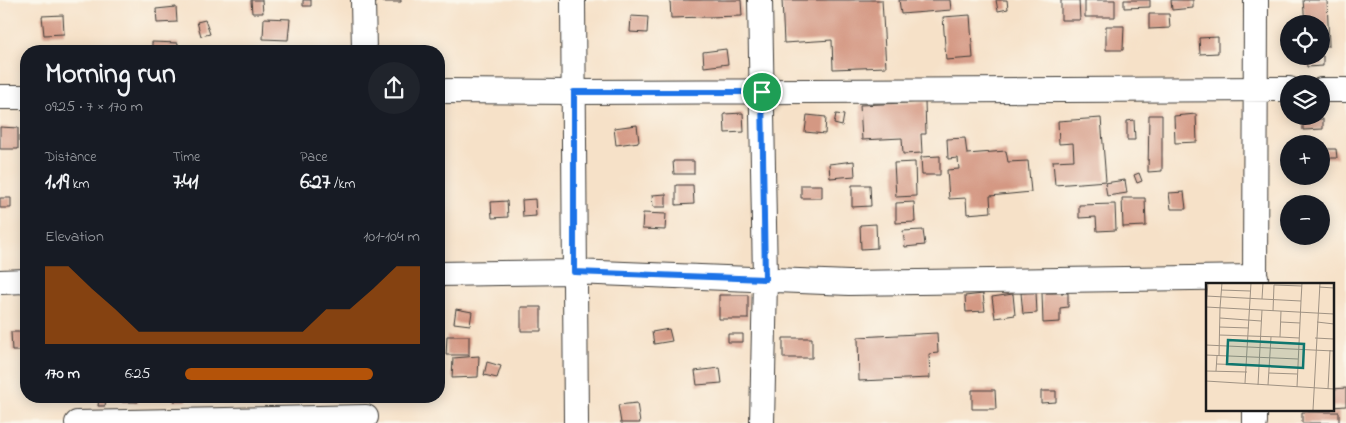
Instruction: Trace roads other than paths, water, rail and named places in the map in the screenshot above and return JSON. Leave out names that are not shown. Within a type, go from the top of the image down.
[{"type":"street","points":[[363,0],[364,45]]},
{"type":"street","points":[[573,0],[576,423]]},
{"type":"street","points":[[760,0],[765,279],[762,423]]},
{"type":"street","points":[[445,274],[574,272],[849,283],[1256,280],[1256,0]]},
{"type":"street","points":[[445,91],[762,92],[1280,89]]},
{"type":"street","points":[[1330,90],[1346,90]]},
{"type":"street","points":[[0,97],[20,97]]},
{"type":"street","points":[[0,282],[20,282]]},
{"type":"street","points":[[1255,410],[1255,423]]},
{"type":"street","points":[[77,423],[366,412]]}]
